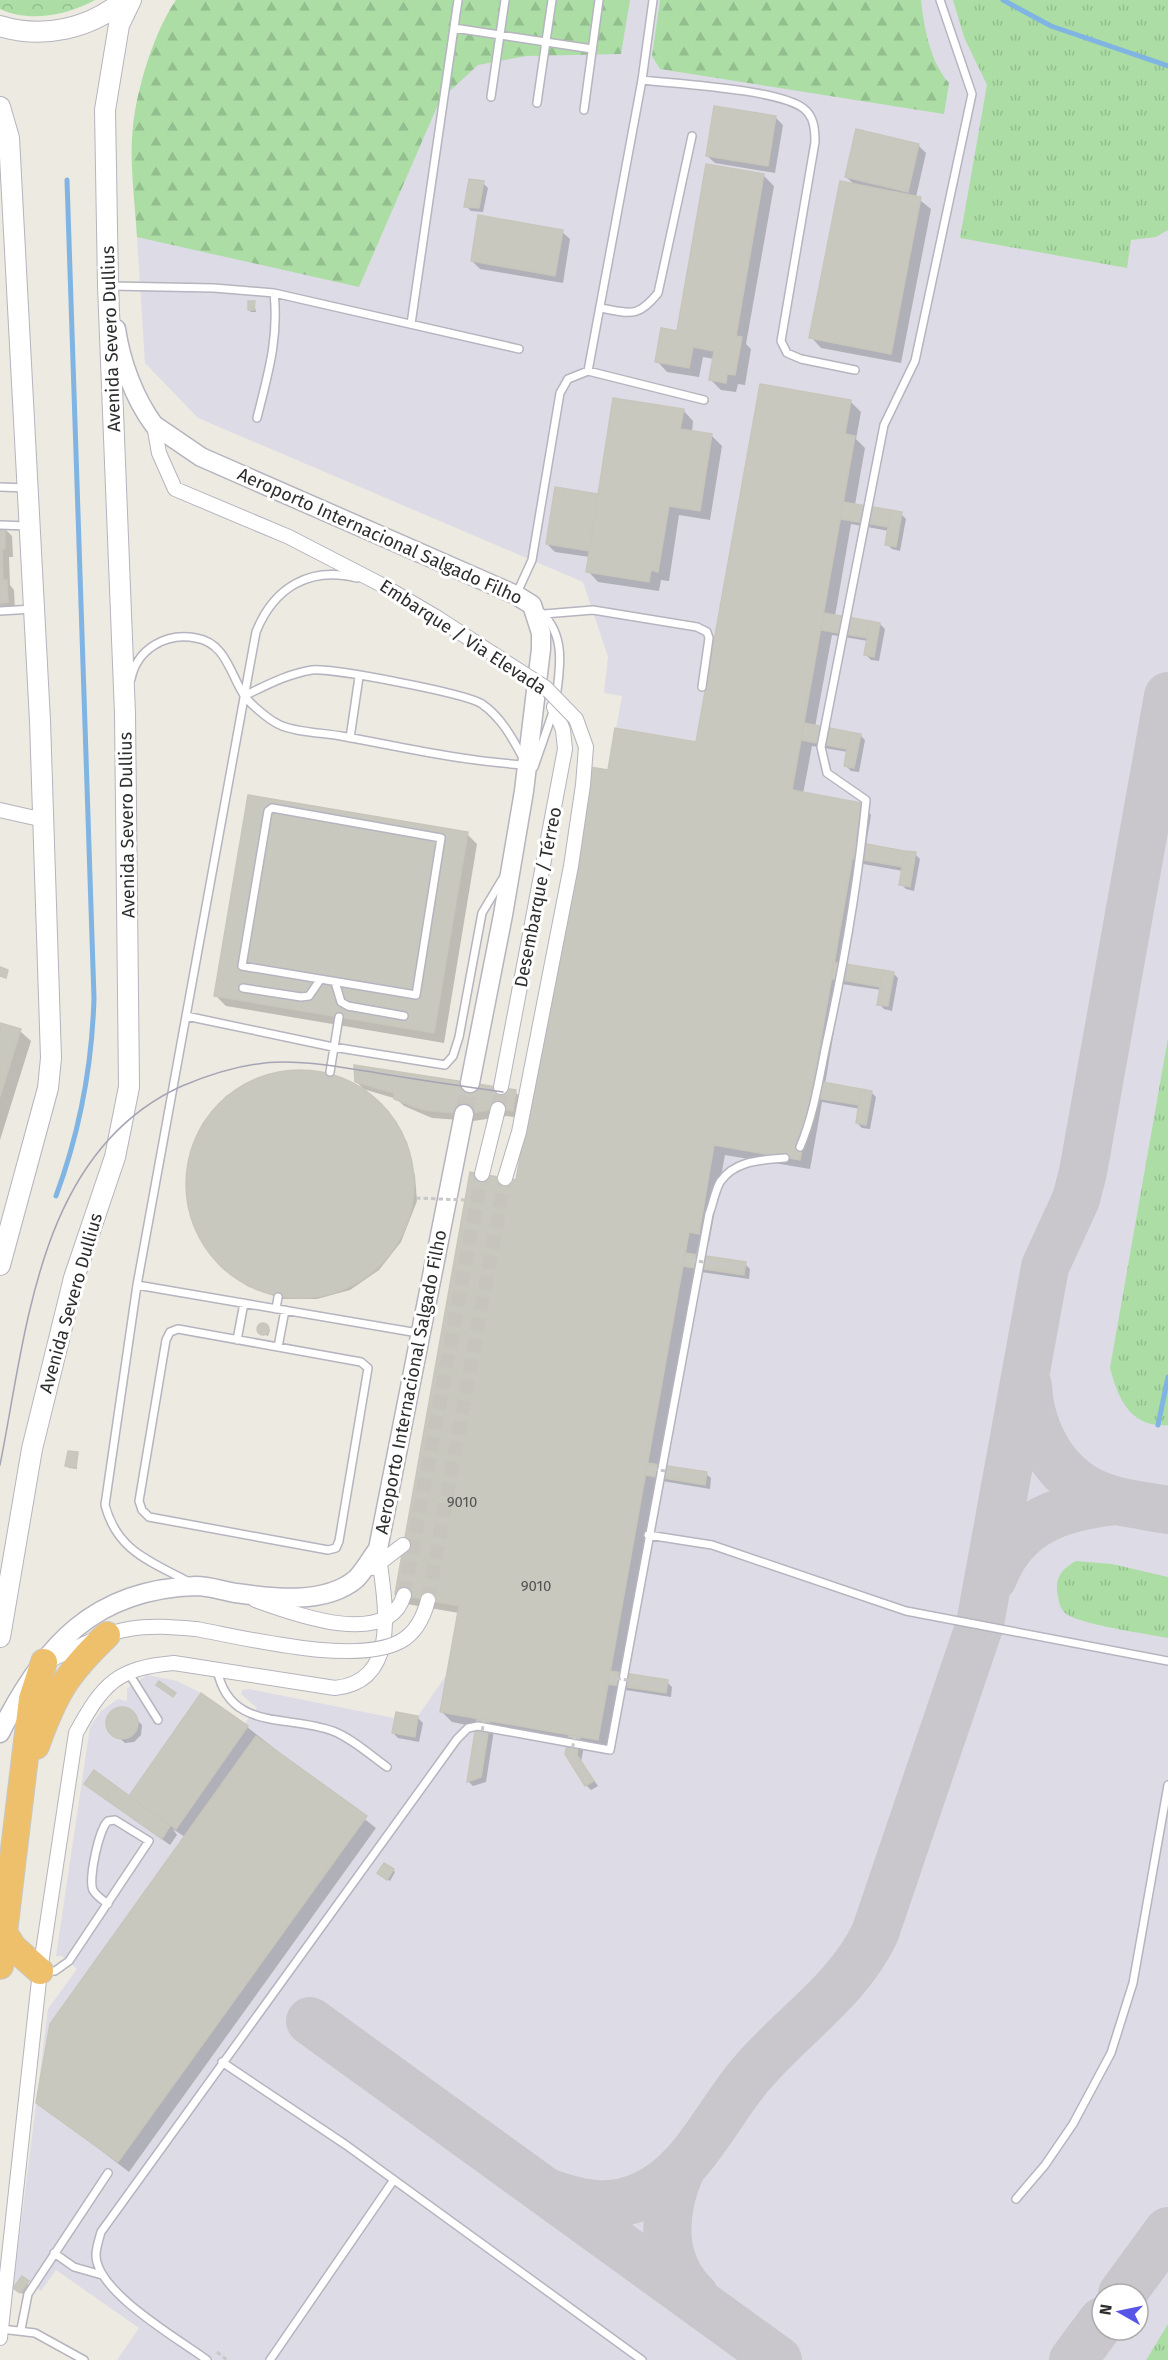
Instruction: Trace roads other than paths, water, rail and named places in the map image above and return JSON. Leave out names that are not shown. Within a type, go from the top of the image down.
[{"type":"highway","points":[[20,1791],[60,1689],[75,1665],[107,1635]]},
{"type":"highway","points":[[0,1966],[32,1699],[44,1662]]},
{"type":"highway","points":[[3,1931],[13,1947],[40,1971]]},
{"type":"main road","points":[[0,26],[31,32],[60,30],[88,23],[124,0]]},
{"type":"main road","name":"Avenida Severo Dullius","points":[[0,1638],[32,1449],[74,1278],[115,1157],[129,1087],[125,714],[108,286],[105,110],[119,25],[131,0]]},
{"type":"main road","points":[[0,107],[9,138],[5,163],[33,609],[51,1006],[51,1072],[0,1265]]},
{"type":"street","name":"Aeroporto Internacional Salgado Filho","points":[[108,286],[119,348],[141,404],[154,425],[201,457],[516,595],[538,609],[541,649],[524,791],[503,915],[470,1083]]},
{"type":"street","name":"Embarque / Via Elevada","points":[[154,425],[159,453],[175,489],[289,537],[380,584],[546,688],[576,719],[586,747],[583,785],[570,866],[519,1132],[505,1178]]},
{"type":"street","name":"Desembarque / Térreo","points":[[501,1087],[566,749],[563,730],[554,707]]},
{"type":"street","points":[[0,810],[44,820]]},
{"type":"street","points":[[482,1174],[498,1108]]},
{"type":"street","name":"Aeroporto Internacional Salgado Filho","points":[[0,1733],[10,1713],[44,1662],[78,1624],[108,1606],[144,1592],[198,1586],[237,1593],[306,1598],[335,1591],[356,1578],[379,1557],[464,1114]]},
{"type":"street","points":[[1,2334],[40,1971],[76,1732],[93,1702],[110,1682],[128,1672],[151,1665],[174,1662],[335,1688],[352,1687],[369,1677],[381,1658],[384,1621],[379,1557],[403,1545]]},
{"type":"street","points":[[237,1593],[311,1620],[349,1624],[384,1621],[400,1606],[404,1596]]},
{"type":"street","points":[[44,1662],[107,1635],[152,1626],[195,1629],[327,1651],[378,1648],[404,1640],[421,1622],[428,1600]]},
{"type":"lane","points":[[411,324],[458,0]]},
{"type":"lane","points":[[491,97],[505,0]]},
{"type":"lane","points":[[537,103],[552,0]]},
{"type":"lane","points":[[584,110],[599,0]]},
{"type":"lane","points":[[588,371],[642,80],[653,0]]},
{"type":"lane","points":[[800,1147],[808,1126],[832,1018],[858,879],[866,800],[827,773],[821,747],[884,425],[915,361],[972,94],[940,0]]},
{"type":"lane","points":[[454,28],[592,50]]},
{"type":"lane","points":[[642,80],[743,91],[781,99],[804,108],[814,122],[815,141],[781,341],[788,353],[801,359],[855,370]]},
{"type":"lane","points":[[600,308],[633,314],[645,309],[658,293],[692,136]]},
{"type":"lane","points":[[108,286],[214,288],[274,293],[519,349]]},
{"type":"lane","points":[[257,418],[274,348],[277,322],[274,293]]},
{"type":"lane","points":[[516,595],[532,560],[560,393],[568,379],[588,371],[704,400]]},
{"type":"lane","points":[[0,487],[26,488]]},
{"type":"lane","points":[[0,525],[28,526]]},
{"type":"lane","points":[[198,1586],[126,1546],[111,1527],[105,1505],[137,1285],[256,632],[264,612],[284,590],[309,576],[339,573],[380,584]]},
{"type":"lane","points":[[0,611],[33,609]]},
{"type":"lane","points":[[538,609],[593,610],[697,627],[707,632],[710,638],[702,687]]},
{"type":"lane","points":[[524,791],[549,729],[559,676],[558,638],[538,609]]},
{"type":"lane","points":[[125,714],[132,673],[143,653],[154,644],[171,639],[196,638],[213,645],[230,664],[244,696],[279,725],[459,759],[527,765]]},
{"type":"lane","points":[[244,696],[289,674],[316,670],[442,691],[482,704],[500,720],[527,765]]},
{"type":"lane","points":[[351,738],[359,677]]},
{"type":"lane","points":[[269,809],[439,836],[442,840],[416,995],[320,980],[242,966],[269,809]]},
{"type":"lane","points":[[186,1016],[333,1047],[445,1065],[453,1056],[459,1037],[482,913],[510,866]]},
{"type":"lane","points":[[243,988],[301,998],[309,996],[320,980]]},
{"type":"lane","points":[[335,982],[341,1002],[348,1006],[404,1016]]},
{"type":"lane","points":[[330,1072],[339,1017]]},
{"type":"lane","points":[[207,2360],[115,2292],[102,2275],[96,2256],[100,2232],[450,1749],[468,1728],[478,1726],[610,1750],[705,1233],[720,1182],[734,1170],[750,1161],[785,1158]]},
{"type":"lane","points":[[137,1285],[421,1334]]},
{"type":"lane","points":[[276,1309],[279,1297]]},
{"type":"lane","points":[[237,1340],[244,1303]]},
{"type":"lane","points":[[278,1347],[285,1310]]},
{"type":"lane","points":[[178,1329],[278,1347],[362,1362],[368,1368],[336,1548],[328,1550],[149,1517],[142,1510],[140,1501],[166,1340],[170,1332],[178,1329]]},
{"type":"lane","points":[[648,1535],[712,1545],[906,1611],[1168,1661]]},
{"type":"lane","points":[[217,1669],[224,1694],[251,1715],[334,1731],[387,1767]]},
{"type":"lane","points":[[128,1672],[158,1720]]},
{"type":"lane","points":[[1016,2199],[1045,2165],[1073,2124],[1111,2053],[1133,1983],[1168,1785]]},
{"type":"lane","points":[[40,1971],[55,1971],[69,1962],[108,1904],[149,1841],[115,1820],[108,1821],[100,1831],[92,1882],[97,1895],[108,1904]]},
{"type":"lane","points":[[222,2062],[346,2145],[642,2360]]},
{"type":"lane","points":[[21,2330],[26,2300],[54,2253],[108,2174]]},
{"type":"lane","points":[[270,2360],[393,2181]]},
{"type":"lane","points":[[54,2253],[74,2267],[102,2275]]},
{"type":"lane","points":[[1,2334],[21,2330],[35,2333],[84,2360]]},
{"type":"waterway","points":[[1003,0],[1051,26],[1168,66]]},
{"type":"waterway","points":[[56,1196],[72,1147],[83,1098],[91,1049],[94,998],[67,180]]},
{"type":"waterway","points":[[1158,1425],[1168,1377]]},
{"type":"tunnel","points":[[464,1114],[470,1083]]},
{"type":"tunnel","points":[[498,1109],[501,1087]]},
{"type":"tunnel","points":[[404,1595],[482,1174]]},
{"type":"tunnel","points":[[428,1600],[505,1178]]},
{"type":"tram line","points":[[0,1465],[31,1303],[47,1249],[68,1199],[97,1154],[134,1115],[194,1081],[231,1069],[270,1062],[330,1066],[503,1092]]}]
